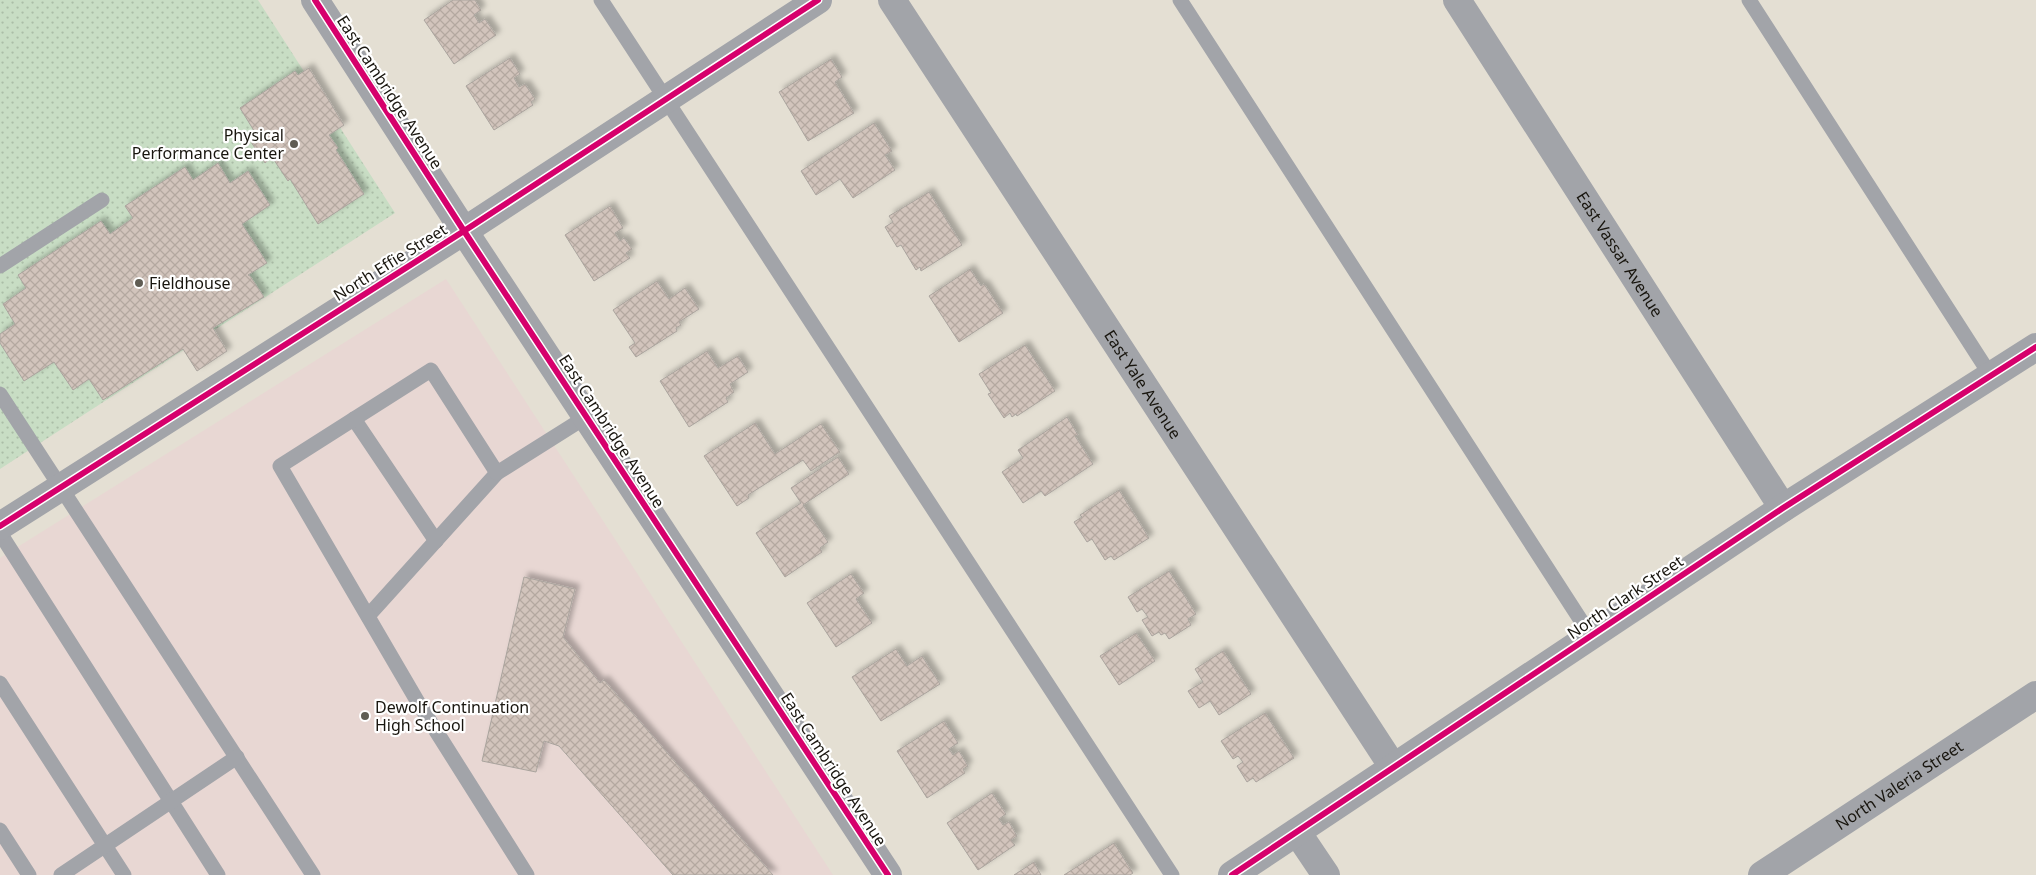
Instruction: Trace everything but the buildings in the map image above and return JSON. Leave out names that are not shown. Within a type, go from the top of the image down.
[{"type":"street","name":"East Cambridge Avenue","points":[[315,0],[464,231],[888,875]]},
{"type":"street","name":"North Effie Street","points":[[0,526],[464,231],[818,0]]},
{"type":"street","name":"East Yale Avenue","points":[[892,0],[1393,767]]},
{"type":"street","name":"East Vassar Avenue","points":[[1457,0],[1783,508]]},
{"type":"street","name":"North Clark Street","points":[[1232,875],[1783,508],[2036,347]]},
{"type":"street","name":"North Valeria Street","points":[[1770,873],[2036,694]]},
{"type":"street","points":[[1298,832],[1326,875]]},
{"type":"lane","points":[[602,0],[1172,875]]},
{"type":"lane","points":[[1180,0],[1592,636]]},
{"type":"lane","points":[[1749,0],[1991,376]]},
{"type":"lane","points":[[0,266],[102,200]]},
{"type":"lane","points":[[497,473],[431,370],[280,466],[419,704],[526,875]]},
{"type":"lane","points":[[0,394],[313,875]]},
{"type":"lane","points":[[368,616],[497,473],[586,417]]},
{"type":"lane","points":[[354,419],[436,541]]},
{"type":"lane","points":[[0,533],[218,875]]},
{"type":"lane","points":[[0,683],[124,875]]},
{"type":"lane","points":[[61,875],[106,847],[237,757]]},
{"type":"lane","points":[[0,830],[29,875]]},
{"type":"shaded area","name":"Dewolf Continuation High School","points":[[446,279],[833,875],[0,875],[0,558]]},
{"type":"green space","points":[[0,0],[258,0],[395,213],[0,469]]},
{"type":"cycle path","points":[[315,0],[464,231],[888,875]]},
{"type":"cycle path","points":[[0,526],[464,231],[818,0]]},
{"type":"cycle path","points":[[1232,875],[1783,508],[2036,347]]},
{"type":"place","name":"Physical Performance Center","points":[[294,144]]},
{"type":"place","name":"Fieldhouse","points":[[139,283]]},
{"type":"place","name":"Dewolf Continuation High School","points":[[365,716]]}]
